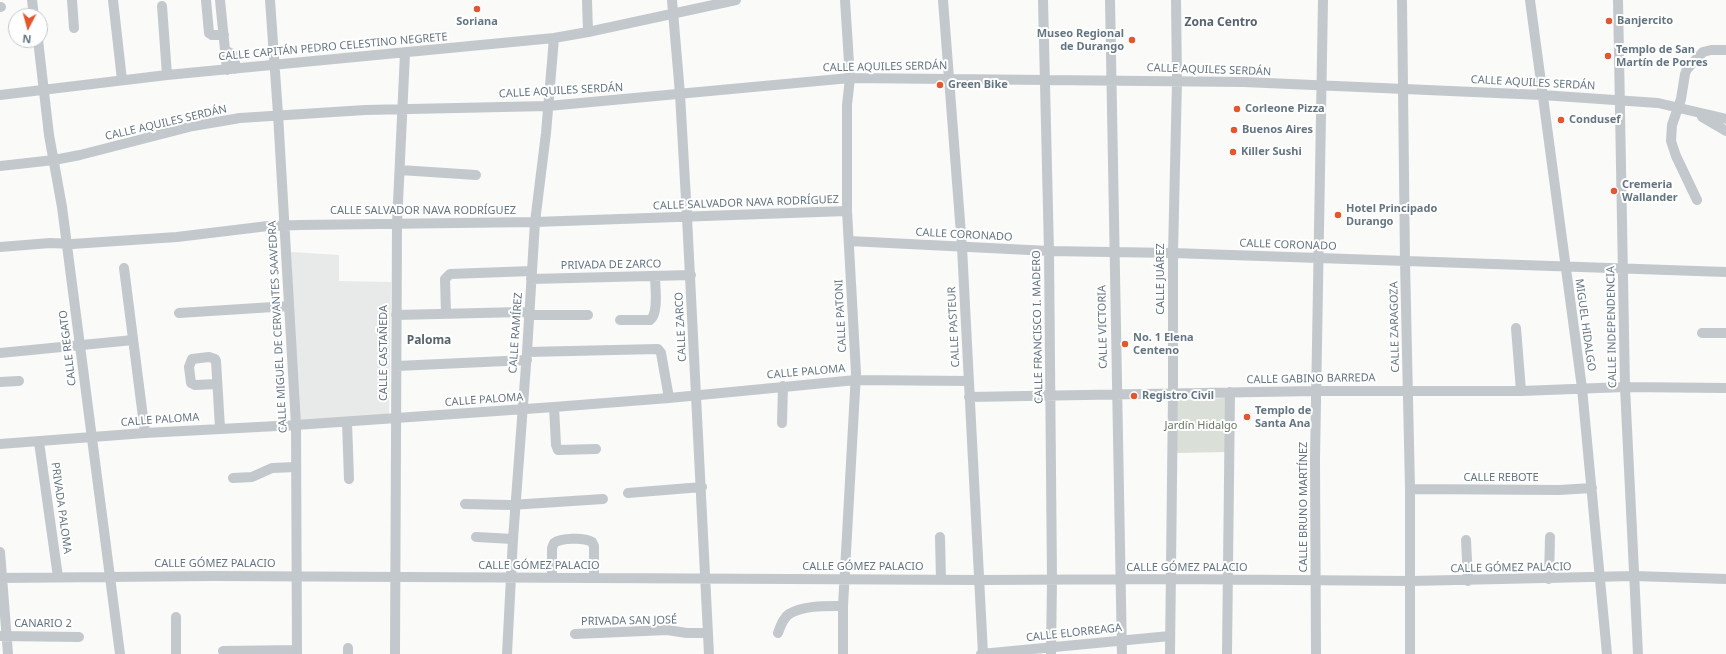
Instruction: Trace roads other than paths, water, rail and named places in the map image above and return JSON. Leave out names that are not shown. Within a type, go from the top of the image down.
[{"type":"street","points":[[72,0],[74,28]]},
{"type":"street","points":[[113,0],[122,80]]},
{"type":"street","points":[[206,0],[209,33],[212,35],[224,35]]},
{"type":"street","points":[[220,0],[225,51],[231,52],[234,56],[231,69]]},
{"type":"street","name":"CALLE MIGUEL DE CERVANTES SAAVEDRA","points":[[270,0],[285,225],[296,425],[297,652]]},
{"type":"street","points":[[587,0],[588,32]]},
{"type":"street","name":"CALLE ZARCO","points":[[672,0],[680,94],[691,275],[709,654]]},
{"type":"street","name":"CALLE CAPITÁN PEDRO CELESTINO NEGRETE","points":[[0,95],[167,75],[275,66],[554,38],[736,0]]},
{"type":"street","name":"CALLE PATONI","points":[[843,654],[843,606],[856,380],[847,211],[847,105],[850,78],[846,0]]},
{"type":"street","name":"CALLE PASTEUR","points":[[943,0],[962,247],[980,580],[982,654]]},
{"type":"street","name":"CALLE FRANCISCO I. MADERO","points":[[1043,0],[1051,396],[1051,651]]},
{"type":"street","name":"CALLE VICTORIA","points":[[1110,0],[1122,654]]},
{"type":"street","name":"CALLE JUÁREZ","points":[[1170,654],[1176,0]]},
{"type":"street","name":"CALLE BRUNO MARTÍNEZ","points":[[1316,654],[1316,391],[1322,0]]},
{"type":"street","name":"CALLE ZARAGOZA","points":[[1402,0],[1405,260],[1410,489],[1410,654]]},
{"type":"street","name":"MIGUEL HIDALGO","points":[[1530,0],[1582,388],[1601,577],[1607,654]]},
{"type":"street","name":"CALLE INDEPENDENCIA","points":[[1618,0],[1625,387],[1638,654]]},
{"type":"street","points":[[162,6],[167,75]]},
{"type":"street","name":"CALLE RAMÍREZ","points":[[507,654],[513,539],[527,356],[534,222],[548,106],[554,38]]},
{"type":"street","name":"CALLE REGATO","points":[[39,48],[67,244],[120,654]]},
{"type":"street","points":[[1697,200],[1676,156],[1671,141],[1672,125],[1681,99],[1687,69],[1703,52],[1711,50],[1726,50]]},
{"type":"street","name":"CALLE CASTAÑEDA","points":[[395,654],[397,224],[405,53]]},
{"type":"street","name":"CALLE AQUILES SERDÁN","points":[[0,166],[54,160],[105,150],[208,123],[278,114],[402,109],[548,106],[850,78],[1244,82],[1542,95],[1619,99],[1678,107],[1726,119]]},
{"type":"street","points":[[1691,110],[1726,131]]},
{"type":"street","points":[[400,170],[476,175]]},
{"type":"street","name":"CALLE SALVADOR NAVA RODRÍGUEZ","points":[[0,247],[177,237],[285,225],[534,222],[847,211]]},
{"type":"street","name":"CALLE CORONADO","points":[[849,241],[1049,251],[1405,260],[1726,272]]},
{"type":"street","points":[[124,268],[145,433]]},
{"type":"street","name":"PRIVADA DE ZARCO","points":[[446,314],[445,282],[447,276],[453,273],[532,275],[691,275]]},
{"type":"street","points":[[620,320],[650,320],[653,318],[656,311],[655,276]]},
{"type":"street","points":[[179,312],[289,306]]},
{"type":"street","points":[[396,316],[522,312],[535,315],[588,315]]},
{"type":"street","points":[[1516,328],[1521,390]]},
{"type":"street","points":[[1702,333],[1726,333]]},
{"type":"street","points":[[0,353],[133,340]]},
{"type":"street","points":[[397,366],[603,350],[660,350],[668,396]]},
{"type":"street","name":"CALLE PALOMA","points":[[0,444],[145,433],[347,422],[554,407],[856,380],[969,381]]},
{"type":"street","points":[[0,382],[19,381]]},
{"type":"street","points":[[217,384],[220,428]]},
{"type":"street","points":[[782,423],[783,386]]},
{"type":"street","name":"CALLE GABINO BARREDA","points":[[969,397],[1230,392],[1521,390],[1625,387],[1726,388]]},
{"type":"street","points":[[1227,654],[1230,392]]},
{"type":"street","points":[[554,407],[556,445],[558,450],[596,449]]},
{"type":"street","points":[[347,422],[349,479]]},
{"type":"street","name":"PRIVADA PALOMA","points":[[39,442],[58,577]]},
{"type":"street","points":[[233,478],[252,476],[272,468],[296,466]]},
{"type":"street","points":[[628,494],[702,487]]},
{"type":"street","name":"CALLE REBOTE","points":[[1410,489],[1559,490],[1592,488]]},
{"type":"street","points":[[465,504],[516,505],[603,499]]},
{"type":"street","points":[[476,537],[513,539]]},
{"type":"street","points":[[940,537],[941,580]]},
{"type":"street","points":[[1549,579],[1550,537]]},
{"type":"street","points":[[552,578],[552,548],[554,543],[559,540],[586,540],[592,542],[594,546],[594,578]]},
{"type":"street","points":[[1466,540],[1468,581]]},
{"type":"street","points":[[0,552],[3,636],[8,654]]},
{"type":"street","name":"CALLE GÓMEZ PALACIO","points":[[1,578],[297,576],[941,580],[1171,579],[1468,581],[1634,576],[1726,578]]},
{"type":"street","points":[[778,633],[782,623],[789,614],[801,610],[820,607],[843,606]]},
{"type":"street","points":[[176,617],[176,654]]},
{"type":"street","name":"PRIVADA SAN JOSÉ","points":[[575,634],[667,630],[687,633],[708,633]]},
{"type":"street","name":"CANARIO 2","points":[[3,636],[79,637]]},
{"type":"street","name":"CALLE ELORREAGA","points":[[982,654],[1051,651],[1122,640],[1170,636]]},
{"type":"street","points":[[224,651],[297,652]]},
{"type":"place","name":"Soriana","points":[[477,9]]},
{"type":"place","name":"Banjercito","points":[[1609,21]]},
{"type":"place","name":"Museo Regional de Durango","points":[[1132,40]]},
{"type":"place","name":"Templo de San Martín de Porres","points":[[1608,56]]},
{"type":"place","name":"Green Bike","points":[[940,85]]},
{"type":"place","name":"Corleone Pizza","points":[[1237,109]]},
{"type":"place","name":"Condusef","points":[[1561,120]]},
{"type":"place","name":"Buenos Aires","points":[[1234,130]]},
{"type":"place","name":"Killer Sushi","points":[[1233,152]]},
{"type":"place","name":"Cremeria Wallander","points":[[1614,191]]},
{"type":"place","name":"Hotel Principado Durango","points":[[1338,215]]},
{"type":"place","name":"No. 1 Elena Centeno","points":[[1125,344]]},
{"type":"place","name":"Registro Civil","points":[[1134,396]]},
{"type":"place","name":"Templo de Santa Ana","points":[[1247,417]]},
{"type":"district","name":"Zona Centro","points":[[1221,23]]},
{"type":"district","name":"Paloma","points":[[429,341]]},
{"type":"park label","name":"Jardín Hidalgo","points":[[1201,426]]}]
